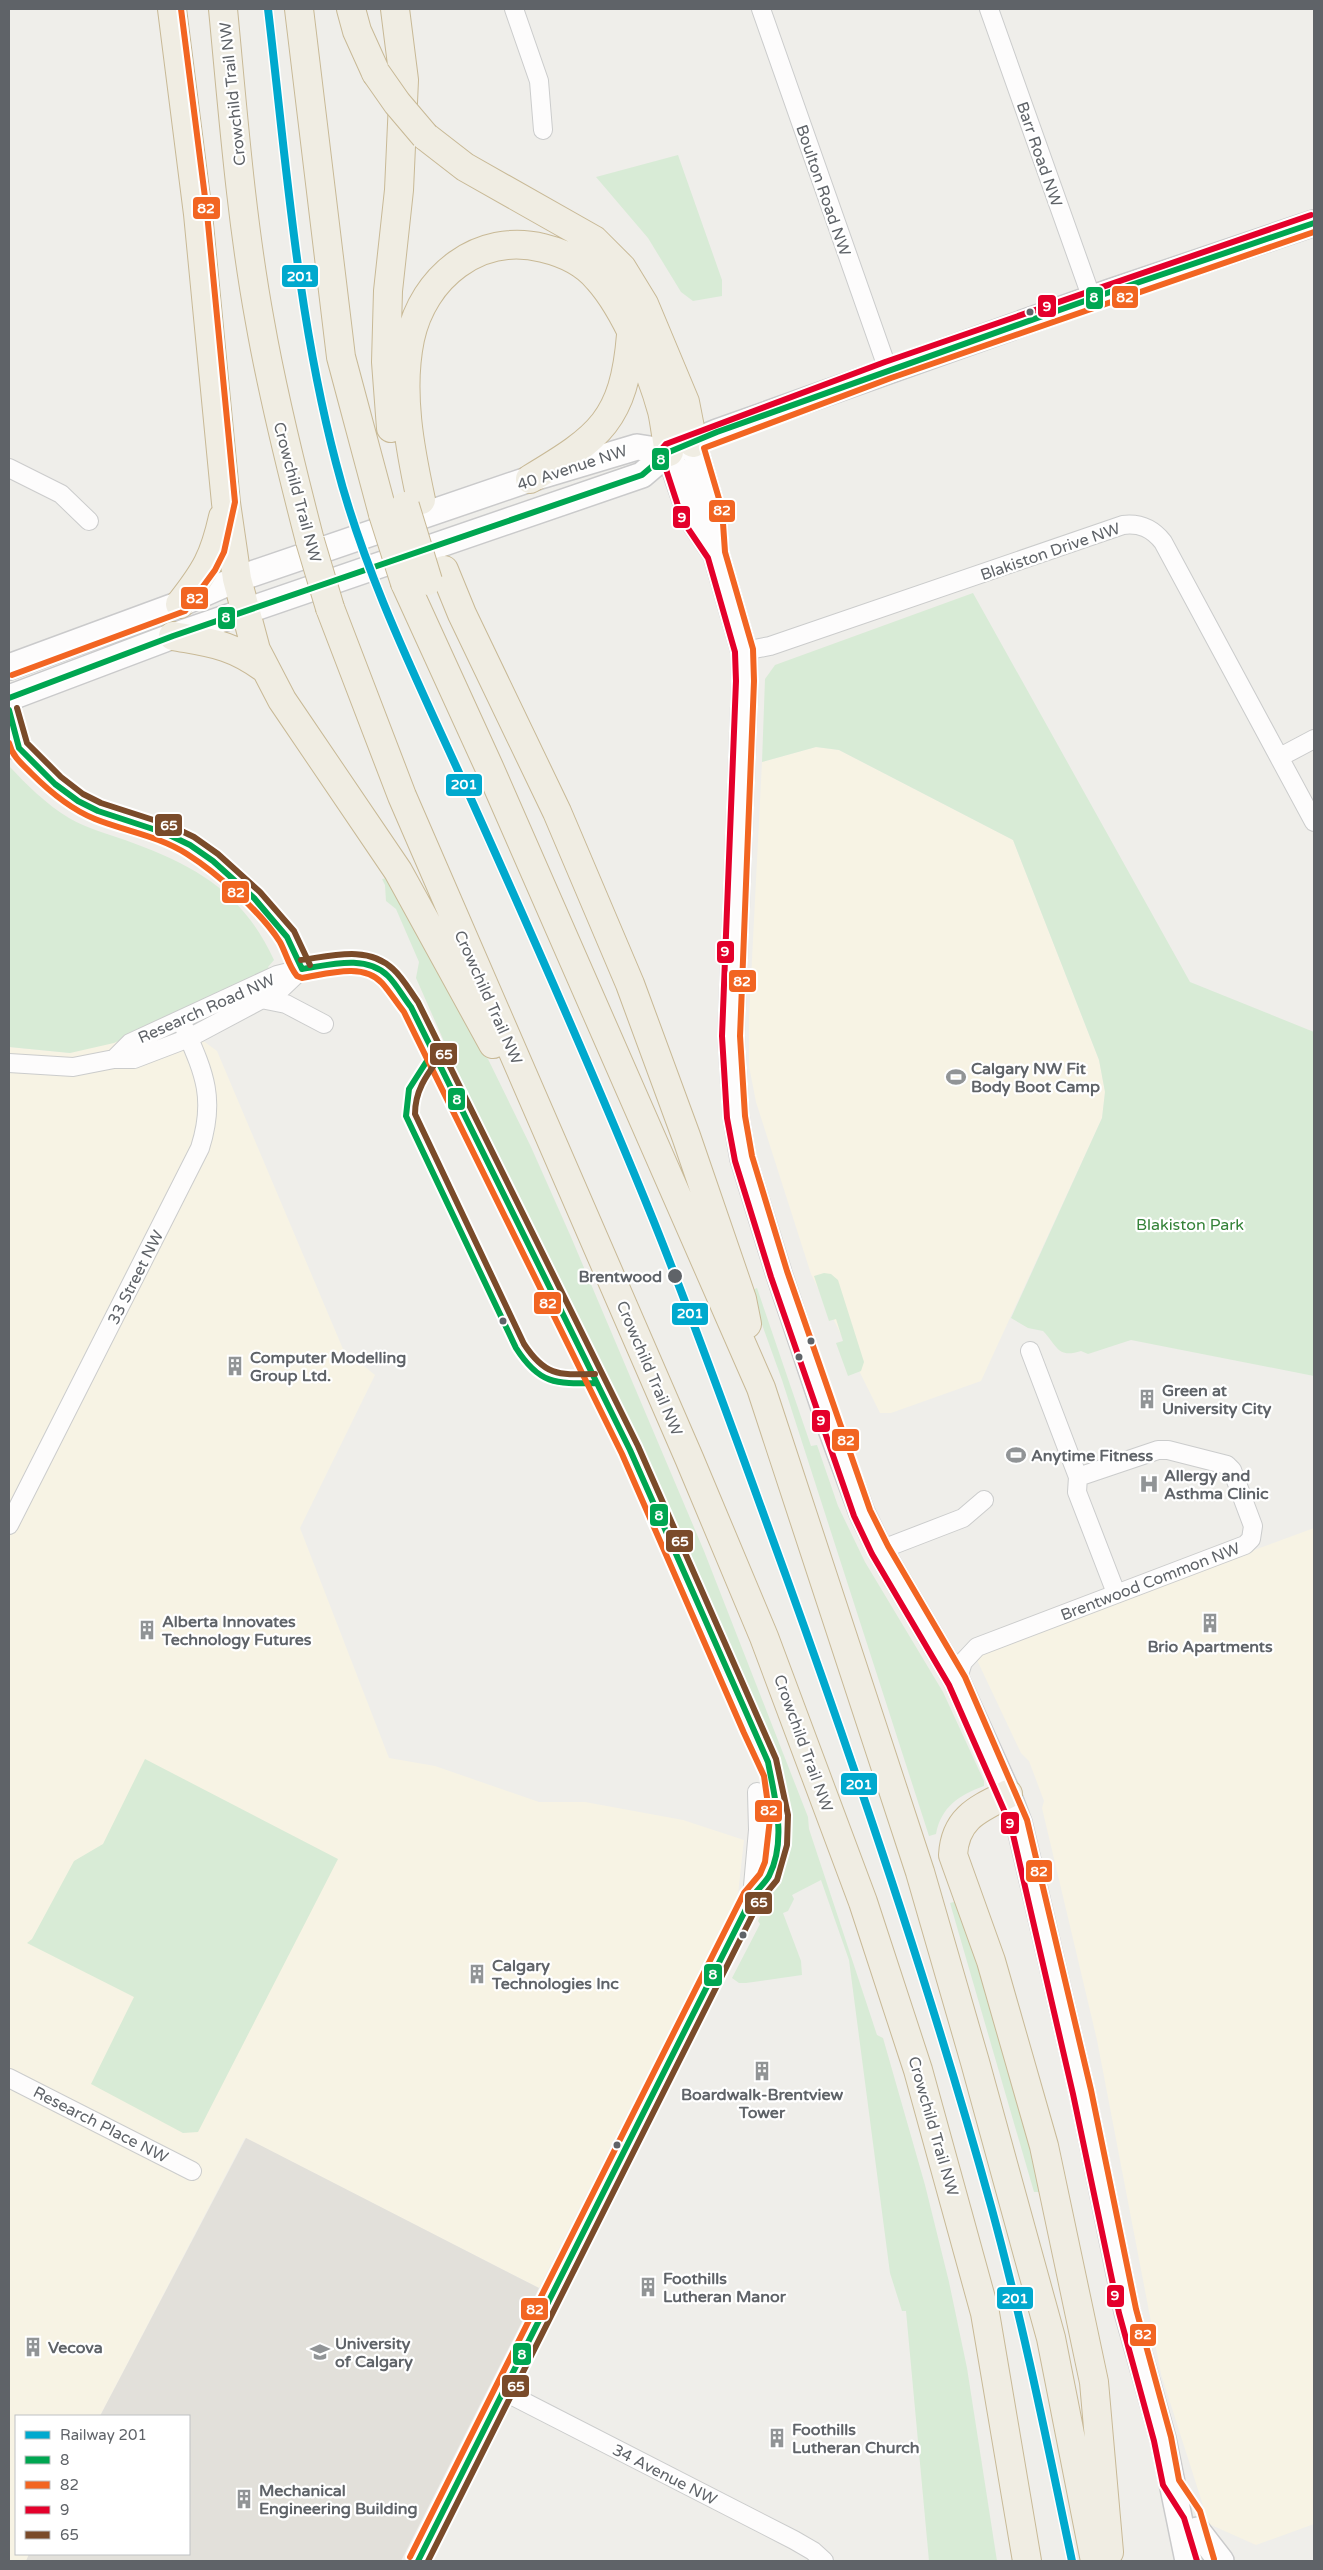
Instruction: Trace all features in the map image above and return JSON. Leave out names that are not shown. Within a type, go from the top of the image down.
[{"type":"highway","points":[[172,9],[198,214],[226,503],[237,580],[245,612],[264,668],[282,700],[398,871],[509,1074],[534,1099]]},
{"type":"highway","name":"Crowchild Trail NW","points":[[223,9],[238,159],[259,320],[278,415],[310,541],[330,608],[402,796],[764,1637],[863,1902],[918,2070],[985,2313],[1027,2561]]},
{"type":"highway","points":[[299,9],[341,357],[403,507],[426,578],[435,650],[489,767],[761,1388],[920,1872],[975,2062],[1051,2338],[1095,2561]]},
{"type":"highway","points":[[351,9],[357,31],[376,73],[397,103],[425,136],[465,167],[594,240],[622,268],[644,304],[685,402],[681,447]]},
{"type":"highway","points":[[395,9],[404,80],[399,190],[388,291],[386,362],[389,410],[403,507],[426,578],[462,614],[557,812],[630,984],[686,1136],[742,1299],[761,1388]]},
{"type":"highway","points":[[403,507],[413,464],[407,417],[408,354],[420,309],[437,283],[456,264],[479,251],[505,245],[537,246],[560,252],[581,263],[598,278],[617,304],[631,333],[662,411],[681,447]]},
{"type":"highway","points":[[530,479],[585,445],[612,412],[625,383],[631,333]]},
{"type":"highway","points":[[180,604],[208,565],[215,550],[226,503]]},
{"type":"highway","points":[[173,636],[230,647],[244,653],[264,668]]},
{"type":"highway","points":[[1008,1794],[985,1805],[964,1821],[954,1838],[953,1855],[991,1961],[1044,2146],[1094,2382],[1110,2561]]},
{"type":"highway","points":[[1018,2561],[1022,2528]]},
{"type":"street","points":[[514,9],[539,81],[543,130]]},
{"type":"street","name":"Boulton Road NW","points":[[761,9],[888,370]]},
{"type":"street","name":"Barr Road NW","points":[[989,9],[1092,299]]},
{"type":"street","points":[[1188,2561],[1163,2439],[1127,2311],[1082,2092],[1022,1834],[1008,1794],[956,1681],[880,1550],[862,1513],[832,1432],[779,1274],[743,1158],[736,1117],[731,1036],[745,681],[744,651],[716,554],[714,512],[681,447],[888,370],[1314,223]]},
{"type":"street","name":"40 Avenue NW","points":[[9,667],[180,604],[237,580],[530,479],[637,447],[681,447]]},
{"type":"street","name":"40 Avenue NW","points":[[9,698],[173,636],[642,475],[681,447]]},
{"type":"street","points":[[9,468],[61,494],[89,521]]},
{"type":"street","name":"Blakiston Drive NW","points":[[744,651],[770,646],[1122,525],[1134,524],[1155,532],[1163,542],[1314,822]]},
{"type":"street","points":[[9,710],[14,746],[54,784],[78,801],[98,811],[165,833],[190,845],[214,861],[254,898],[281,931],[302,969]]},
{"type":"street","points":[[1280,758],[1314,739]]},
{"type":"street","name":"Research Road NW","points":[[9,1063],[73,1067],[114,1058],[134,1059],[188,1038],[284,987],[302,969]]},
{"type":"street","name":"Research Road NW","points":[[114,1058],[130,1043],[276,975],[302,969]]},
{"type":"street","points":[[261,999],[286,1004],[324,1024]]},
{"type":"street","name":"33 Street NW","points":[[9,1525],[200,1148],[206,1127],[209,1102],[201,1068],[181,1020]]},
{"type":"street","points":[[1030,1351],[1078,1477],[1077,1492],[1116,1593]]},
{"type":"street","name":"Brentwood Common NW","points":[[956,1681],[963,1662],[977,1647],[1245,1545],[1251,1540],[1253,1526],[1232,1470],[1222,1462],[1168,1450],[1158,1450],[1078,1477]]},
{"type":"street","points":[[880,1550],[963,1518],[984,1500]]},
{"type":"street","points":[[752,1897],[758,1830],[757,1792]]},
{"type":"street","points":[[418,2561],[752,1897],[769,1876],[778,1844],[779,1816],[776,1795]]},
{"type":"street","name":"Research Place NW","points":[[9,2078],[192,2171]]},
{"type":"street","name":"34 Avenue NW","points":[[503,2391],[794,2540],[814,2551],[824,2561]]},
{"type":"street","points":[[1171,2483],[1192,2514],[1206,2561]]},
{"type":"street","points":[[1197,2530],[1221,2561]]},
{"type":"shaded area","points":[[816,747],[839,750],[1013,840],[1099,1060],[1105,1092],[1102,1118],[981,1381],[891,1413],[880,1413],[811,1274],[756,1102],[749,1066],[749,1018],[762,762]]},
{"type":"shaded area","points":[[171,1017],[217,1051],[343,1349],[375,1375],[300,1528],[389,1758],[435,1766],[539,1802],[585,1802],[683,1820],[744,1840],[738,1894],[539,2288],[245,2138],[101,2415],[15,2415],[15,2555],[29,2555],[26,2561],[9,2561],[9,1047],[70,1053]]},
{"type":"shaded area","points":[[1314,1528],[1314,2524],[1256,2545],[1209,2524],[1161,2374],[1097,2040],[1042,1808],[1044,1801],[1029,1761],[1021,1753],[977,1660],[976,1652]]},
{"type":"shaded area","name":"University of Calgary","points":[[246,2138],[539,2288],[401,2561],[26,2561],[29,2555],[190,2555],[190,2415],[101,2415]]},
{"type":"green space","points":[[678,155],[722,280],[722,296],[693,301],[681,292],[648,238],[596,177]]},
{"type":"green space","name":"Blakiston Park","points":[[973,593],[1190,982],[1314,1032],[1314,1376],[1131,1340],[1088,1354],[1081,1351],[1067,1353],[1058,1349],[1043,1331],[1028,1328],[1011,1318],[1102,1118],[1105,1092],[1099,1060],[1013,840],[839,750],[816,747],[762,762],[765,679],[775,665]]},
{"type":"green space","points":[[9,766],[45,801],[69,818],[179,862],[217,886],[249,918],[262,937],[274,960],[268,967],[270,970],[114,1043],[70,1053],[9,1047]]},
{"type":"green space","points":[[387,878],[477,1044],[488,1059],[531,1147],[704,1551],[808,1817],[809,1829],[877,2035],[883,2038],[925,2185],[949,2282],[967,2368],[997,2561],[929,2561],[906,2311],[902,2311],[890,2273],[849,1960],[821,1880],[792,1895],[794,1899],[788,1911],[783,1913],[801,1961],[802,1975],[746,1983],[739,1983],[732,1978],[760,1924],[758,1921],[780,1873],[789,1833],[788,1805],[784,1782],[775,1756],[641,1446],[567,1297],[511,1193],[416,978],[419,962],[396,909],[386,901],[385,885],[382,879]]},
{"type":"green space","points":[[824,1273],[831,1274],[838,1280],[864,1362],[861,1371],[848,1376],[836,1343],[843,1341],[836,1319],[829,1321],[814,1276]]},
{"type":"green space","points":[[757,1288],[811,1446],[817,1445],[838,1506],[865,1562],[943,1692],[984,1781],[984,1786],[952,1803],[942,1816],[936,1834],[929,1836],[782,1380],[750,1291]]},
{"type":"green space","points":[[145,1759],[338,1859],[198,2132],[183,2133],[91,2084],[134,1997],[27,1943],[32,1939],[74,1861],[103,1844]]},
{"type":"green space","points":[[957,1901],[964,1915],[1045,2192],[1034,2192],[950,1903]]},
{"type":"rail line","name":"201","points":[[268,9],[294,237],[311,351],[336,463],[348,505],[377,588],[411,668],[562,1004],[654,1222],[814,1654],[920,1968],[991,2206],[1014,2294],[1072,2561]]},
{"type":"transit line","name":"82","points":[[12,675],[185,611],[215,570],[224,552],[235,502],[207,213],[181,9]]},
{"type":"transit line","name":"9","points":[[1197,2561],[1184,2518],[1163,2485],[1154,2441],[1119,2313],[1073,2094],[1011,1826],[949,1685],[872,1554],[854,1516],[771,1277],[735,1161],[727,1118],[722,1036],[736,681],[735,652],[708,558],[683,521],[660,451],[666,444],[885,362],[1311,215]]},
{"type":"transit line","name":"8","points":[[9,698],[173,636],[642,475],[669,452],[717,432],[1110,292],[1314,223]]},
{"type":"transit line","name":"82","points":[[1214,2559],[1200,2511],[1179,2480],[1171,2437],[1136,2309],[1091,2090],[1027,1820],[965,1677],[888,1546],[870,1510],[787,1271],[752,1156],[745,1116],[740,1036],[754,681],[753,649],[725,552],[722,509],[704,448],[891,378],[1314,232]]},
{"type":"transit line","name":"65","points":[[17,708],[27,743],[61,777],[83,794],[101,803],[169,825],[194,837],[218,854],[260,892],[294,931],[310,965]]},
{"type":"transit line","name":"8","points":[[9,710],[19,748],[55,784],[78,801],[98,811],[165,833],[190,845],[213,861],[254,898],[287,937],[302,969]]},
{"type":"transit line","name":"82","points":[[9,743],[12,752],[21,763],[46,787],[69,805],[95,819],[153,838],[176,848],[212,872],[238,894],[272,930],[297,976],[302,978],[344,971],[365,973],[382,983],[404,1012],[622,1454],[764,1776],[770,1819],[765,1862],[760,1874],[744,1893],[410,2557]]},
{"type":"transit line","name":"65","points":[[301,960],[349,954],[372,957],[393,969],[418,1002],[638,1446],[776,1759],[788,1815],[787,1845],[777,1880],[759,1902],[428,2561]]},
{"type":"transit line","name":"8","points":[[302,969],[347,963],[369,965],[379,969],[388,976],[411,1007],[630,1450],[768,1762],[778,1819],[777,1848],[769,1876],[752,1897],[418,2561]]},
{"type":"transit line","name":"8","points":[[432,1053],[409,1089],[406,1116],[516,1348],[532,1369],[549,1379],[569,1383],[595,1383]]},
{"type":"transit line","name":"65","points":[[439,1058],[419,1091],[415,1114],[524,1344],[532,1355],[546,1368],[562,1373],[595,1374]]},
{"type":"place","name":"Calgary NW Fit Body Boot Camp","points":[[956,1077]]},
{"type":"place","name":"Brentwood","points":[[675,1276]]},
{"type":"place","name":"Computer Modelling Group Ltd.","points":[[235,1366]]},
{"type":"place","name":"Green at University City","points":[[1147,1399]]},
{"type":"place","name":"Anytime Fitness","points":[[1016,1455]]},
{"type":"place","name":"Allergy and Asthma Clinic","points":[[1149,1484]]},
{"type":"place","name":"Brio Apartments","points":[[1210,1623]]},
{"type":"place","name":"Alberta Innovates Technology Futures","points":[[147,1630]]},
{"type":"place","name":"Calgary Technologies Inc","points":[[477,1974]]},
{"type":"place","name":"Boardwalk-Brentview Tower","points":[[762,2071]]},
{"type":"place","name":"Foothills Lutheran Manor","points":[[648,2287]]},
{"type":"place","name":"Vecova","points":[[33,2347]]},
{"type":"place","name":"University of Calgary","points":[[320,2352]]},
{"type":"place","name":"Foothills Lutheran Church","points":[[777,2438]]},
{"type":"place","name":"Mechanical Engineering Building","points":[[244,2499]]}]
